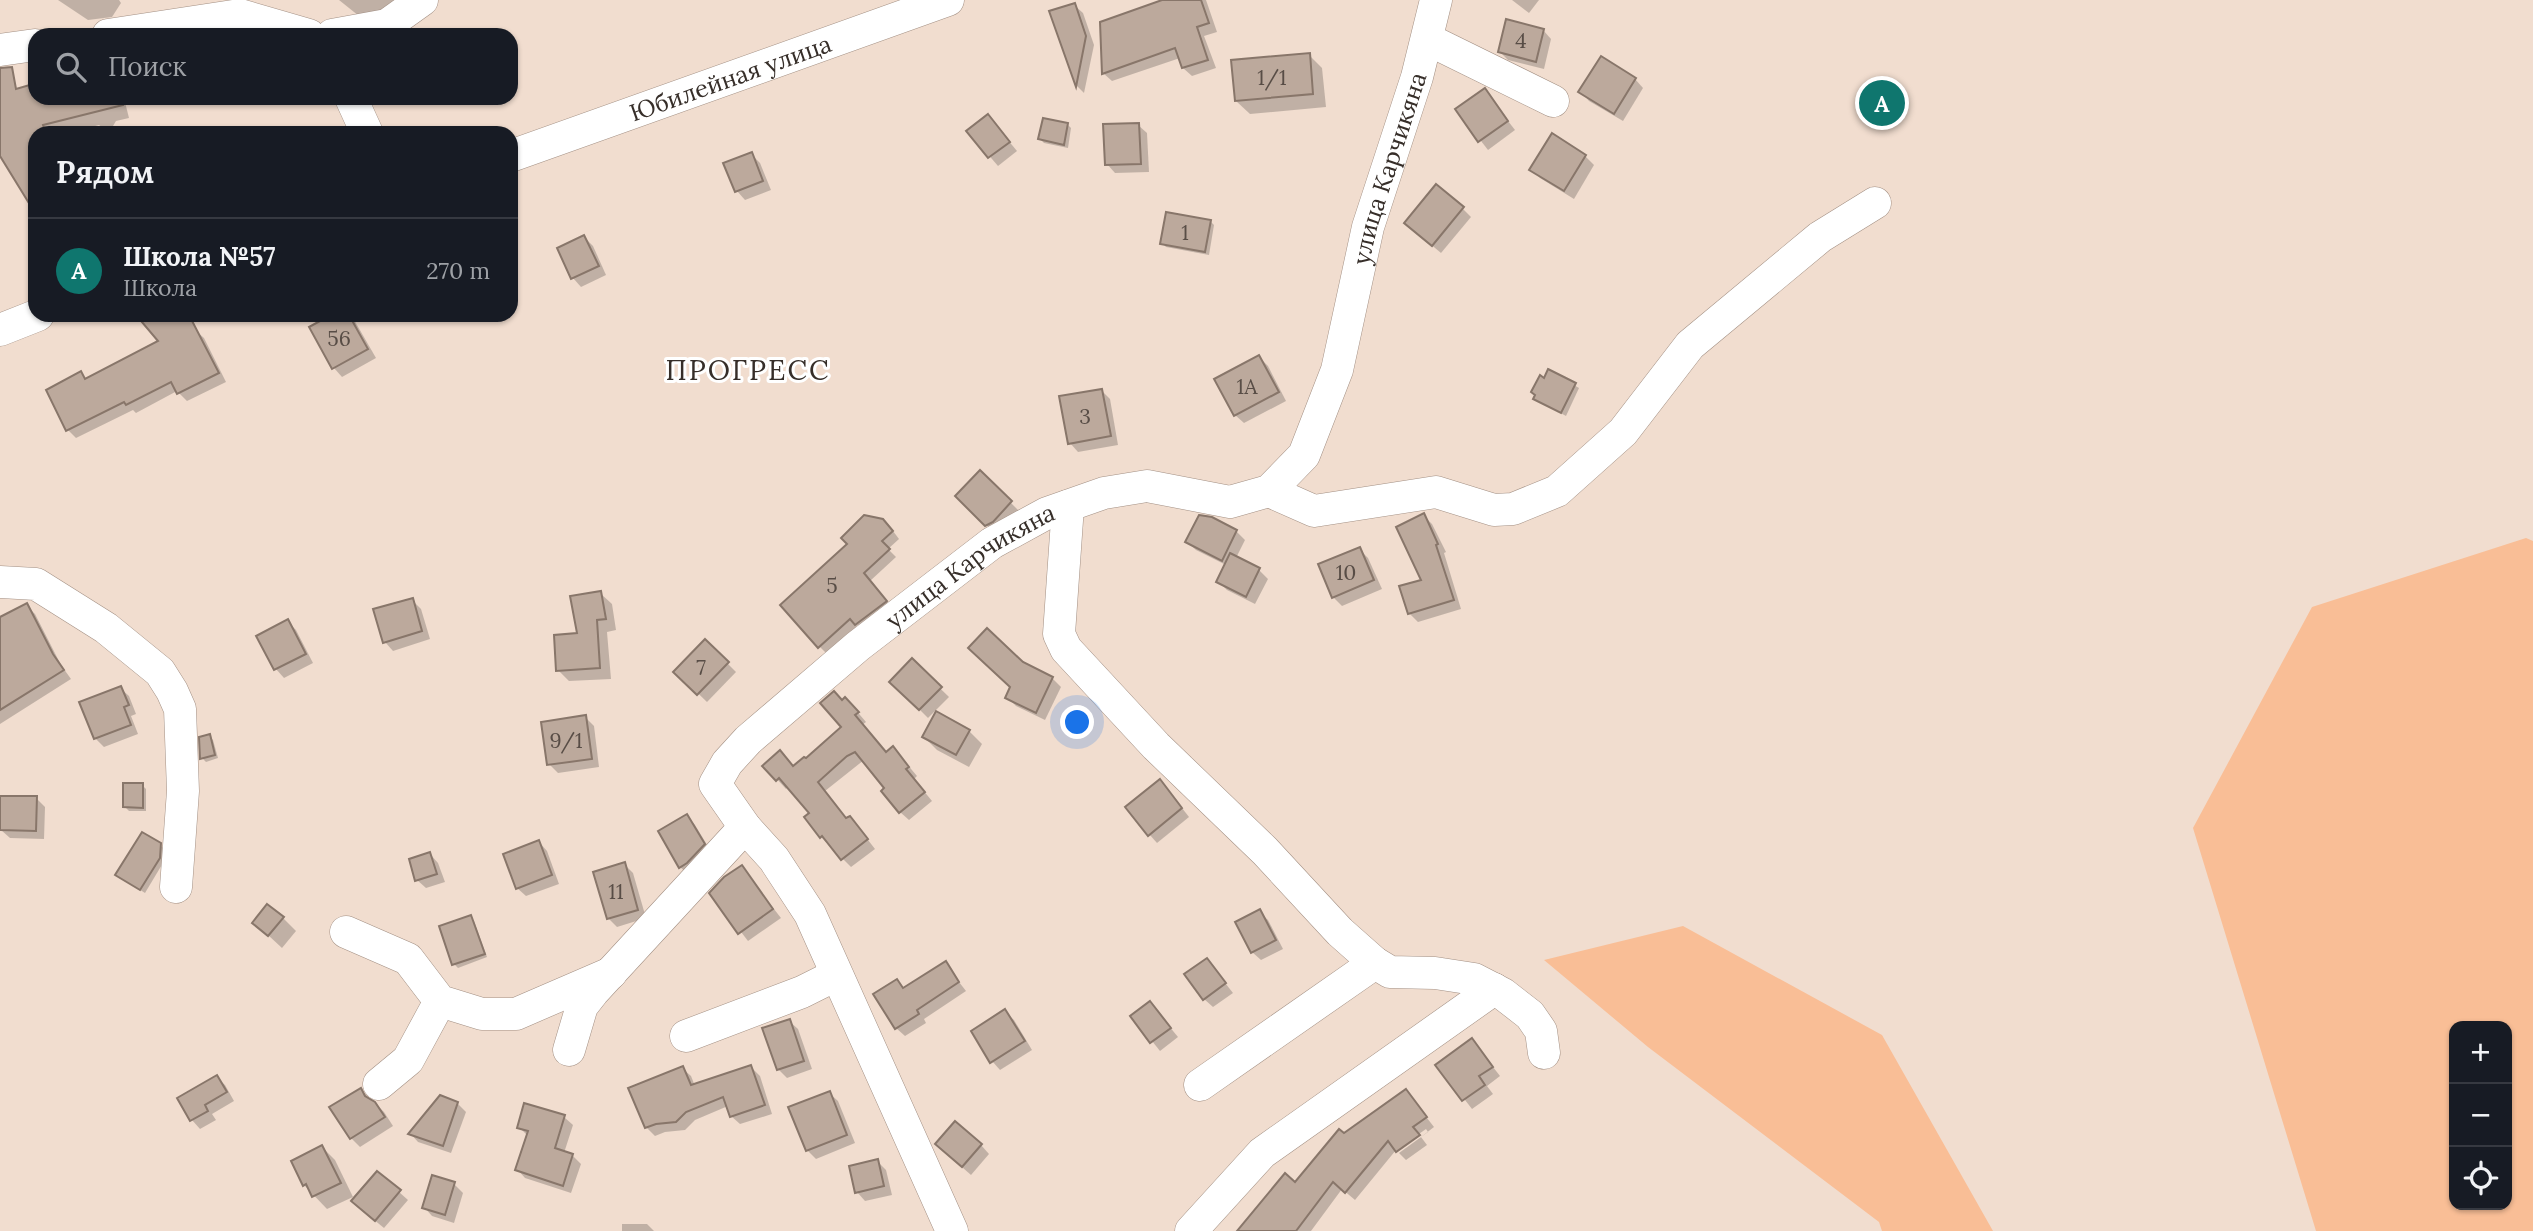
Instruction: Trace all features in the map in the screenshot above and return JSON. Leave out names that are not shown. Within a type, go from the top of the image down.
[{"type":"street","points":[[370,28],[387,25],[422,0]]},
{"type":"street","name":"Юбилейная улица","points":[[518,154],[948,0]]},
{"type":"street","name":"улица Карчикяна","points":[[952,1231],[810,914],[774,859],[744,827],[715,784],[727,763],[748,740],[858,646],[992,543],[1046,513],[1104,493],[1147,486],[1230,502],[1269,491],[1304,455],[1337,370],[1368,227],[1417,77],[1436,0]]},
{"type":"street","points":[[141,28],[236,8],[290,28]]},
{"type":"street","points":[[1427,39],[1553,102]]},
{"type":"street","points":[[0,50],[28,46]]},
{"type":"street","points":[[354,105],[364,126]]},
{"type":"street","points":[[1269,491],[1314,511],[1436,492],[1494,510],[1513,509],[1557,491],[1623,432],[1690,345],[1820,237],[1875,203]]},
{"type":"street","points":[[0,330],[28,319]]},
{"type":"street","points":[[1068,506],[1059,634],[1066,649],[1156,746],[1265,851],[1340,932],[1375,963],[1390,972],[1435,972],[1475,979],[1494,989],[1530,1015],[1541,1031],[1544,1053]]},
{"type":"street","points":[[0,582],[36,584],[106,628],[160,672],[172,691],[180,709],[183,791],[176,887]]},
{"type":"street","points":[[569,1050],[582,1006],[744,827]]},
{"type":"street","points":[[346,932],[408,959],[440,1001],[482,1014],[516,1014],[611,973]]},
{"type":"street","points":[[1200,1085],[1375,963]]},
{"type":"street","points":[[686,1036],[802,992],[836,975]]},
{"type":"street","points":[[1191,1231],[1262,1153],[1494,989]]},
{"type":"street","points":[[379,1084],[408,1060],[440,1001]]},
{"type":"shaded area","points":[[2526,538],[2533,541],[2533,1231],[2316,1231],[2193,828],[2312,607]]},
{"type":"shaded area","points":[[1683,926],[1882,1035],[1993,1231],[1882,1231],[1879,1222],[1648,1047],[1544,960]]},
{"type":"building","points":[[1162,0],[1201,0],[1209,23],[1197,27],[1208,60],[1182,68],[1175,48],[1102,74],[1100,22]]},
{"type":"building","points":[[1075,3],[1086,36],[1076,87],[1049,11]]},
{"type":"building","points":[[1506,19],[1544,29],[1536,62],[1498,52]]},
{"type":"building","points":[[1310,53],[1313,94],[1235,101],[1231,60]]},
{"type":"building","points":[[1601,56],[1636,78],[1614,114],[1578,92]]},
{"type":"building","points":[[12,67],[16,89],[28,85],[28,105],[123,105],[43,126],[28,126],[28,202],[0,156],[0,68]]},
{"type":"building","points":[[1485,88],[1508,121],[1478,142],[1455,109]]},
{"type":"building","points":[[988,114],[1010,142],[988,158],[966,131]]},
{"type":"building","points":[[1043,118],[1068,123],[1064,145],[1038,139]]},
{"type":"building","points":[[1139,123],[1141,164],[1105,165],[1103,124]]},
{"type":"building","points":[[1552,133],[1586,155],[1564,191],[1529,170]]},
{"type":"building","points":[[752,152],[763,181],[735,192],[723,163]]},
{"type":"building","points":[[1436,184],[1464,207],[1432,246],[1404,223]]},
{"type":"building","points":[[1166,212],[1211,220],[1205,252],[1160,244]]},
{"type":"building","points":[[584,235],[599,266],[571,279],[557,248]]},
{"type":"building","points":[[142,322],[193,322],[219,373],[177,394],[171,382],[66,431],[46,390],[81,371],[85,379],[158,341]]},
{"type":"building","points":[[318,322],[353,322],[368,349],[332,369],[309,327]]},
{"type":"building","points":[[1259,355],[1279,392],[1234,416],[1214,379]]},
{"type":"building","points":[[1548,369],[1576,383],[1561,413],[1533,399],[1535,395],[1531,392],[1540,375],[1544,378]]},
{"type":"building","points":[[1102,389],[1111,436],[1068,444],[1059,396]]},
{"type":"building","points":[[980,470],[1012,501],[993,522],[985,526],[955,496]]},
{"type":"building","points":[[1424,513],[1438,544],[1436,545],[1454,600],[1408,614],[1399,586],[1421,580],[1396,527]]},
{"type":"building","points":[[864,515],[883,519],[893,531],[882,541],[890,549],[864,573],[887,601],[855,625],[850,619],[818,648],[780,605],[847,544],[841,538]]},
{"type":"building","points":[[1199,515],[1212,517],[1237,530],[1222,561],[1185,542]]},
{"type":"building","points":[[1360,547],[1374,580],[1332,598],[1318,564]]},
{"type":"building","points":[[1230,553],[1260,568],[1246,597],[1216,582]]},
{"type":"building","points":[[601,591],[606,619],[597,620],[600,668],[556,671],[554,635],[577,633],[570,596]]},
{"type":"building","points":[[413,598],[422,631],[383,643],[373,609]]},
{"type":"building","points":[[27,603],[64,670],[0,710],[0,617]]},
{"type":"building","points":[[288,619],[306,654],[274,670],[256,636]]},
{"type":"building","points":[[987,628],[1023,662],[1053,677],[1036,713],[1005,698],[1010,687],[968,648]]},
{"type":"building","points":[[705,639],[729,662],[697,695],[673,672]]},
{"type":"building","points":[[912,658],[942,687],[919,710],[889,682]]},
{"type":"building","points":[[121,686],[129,705],[124,707],[131,725],[94,739],[79,702]]},
{"type":"building","points":[[834,691],[842,700],[845,697],[859,712],[855,715],[886,752],[893,746],[909,767],[906,769],[925,792],[899,813],[881,791],[884,788],[855,752],[847,756],[818,782],[846,818],[850,816],[868,839],[841,860],[804,817],[809,813],[779,778],[776,781],[762,766],[780,750],[793,766],[841,727],[820,703]]},
{"type":"building","points":[[936,711],[970,730],[956,755],[922,737]]},
{"type":"building","points":[[586,715],[592,759],[547,765],[541,722]]},
{"type":"building","points":[[210,734],[215,755],[200,759],[199,737]]},
{"type":"building","points":[[1160,779],[1182,808],[1148,836],[1125,807]]},
{"type":"building","points":[[123,783],[143,783],[143,808],[123,807]]},
{"type":"building","points":[[0,796],[37,796],[36,831],[0,830]]},
{"type":"building","points":[[687,814],[705,844],[679,868],[658,831]]},
{"type":"building","points":[[142,832],[161,843],[160,858],[140,890],[115,875]]},
{"type":"building","points":[[539,840],[552,875],[516,889],[503,854]]},
{"type":"building","points":[[430,852],[437,874],[415,881],[409,859]]},
{"type":"building","points":[[625,862],[638,910],[607,919],[593,872]]},
{"type":"building","points":[[742,865],[773,909],[738,934],[709,893],[724,877]]},
{"type":"building","points":[[267,904],[284,917],[268,936],[252,923]]},
{"type":"building","points":[[1260,909],[1276,940],[1251,953],[1235,922]]},
{"type":"building","points":[[471,915],[485,954],[452,965],[439,926]]},
{"type":"building","points":[[1207,958],[1226,983],[1203,1000],[1184,974]]},
{"type":"building","points":[[946,961],[959,982],[917,1010],[919,1014],[895,1029],[873,994],[897,979],[903,988]]},
{"type":"building","points":[[1150,1001],[1171,1028],[1150,1043],[1130,1016]]},
{"type":"building","points":[[1005,1009],[1025,1041],[990,1063],[971,1031]]},
{"type":"building","points":[[790,1019],[804,1061],[777,1070],[762,1028]]},
{"type":"building","points":[[1472,1038],[1493,1067],[1479,1076],[1485,1085],[1462,1101],[1435,1065]]},
{"type":"building","points":[[751,1065],[765,1105],[730,1117],[723,1097],[686,1112],[676,1122],[645,1128],[628,1088],[683,1066],[691,1085]]},
{"type":"building","points":[[217,1075],[227,1092],[205,1105],[208,1111],[190,1121],[177,1098]]},
{"type":"building","points":[[361,1088],[385,1117],[350,1139],[329,1107]]},
{"type":"building","points":[[1406,1089],[1427,1117],[1413,1127],[1420,1135],[1396,1152],[1388,1141],[1345,1193],[1333,1182],[1296,1231],[1237,1231],[1285,1173],[1295,1182],[1339,1129],[1344,1133]]},
{"type":"building","points":[[830,1091],[847,1135],[806,1151],[788,1107]]},
{"type":"building","points":[[440,1095],[458,1102],[443,1146],[408,1134]]},
{"type":"building","points":[[524,1103],[565,1115],[555,1148],[573,1154],[563,1186],[515,1170],[528,1131],[517,1128]]},
{"type":"building","points":[[955,1121],[982,1144],[962,1167],[935,1144]]},
{"type":"building","points":[[322,1145],[341,1183],[312,1197],[306,1184],[303,1186],[291,1161]]},
{"type":"building","points":[[878,1159],[884,1186],[855,1193],[849,1166]]},
{"type":"building","points":[[377,1171],[401,1190],[375,1221],[351,1201]]},
{"type":"building","points":[[432,1175],[455,1182],[445,1215],[422,1208]]},
{"type":"place","name":"Школа №57","points":[[1882,103]]},
{"type":"district","name":"ПРОГРЕСС","points":[[748,370]]}]
